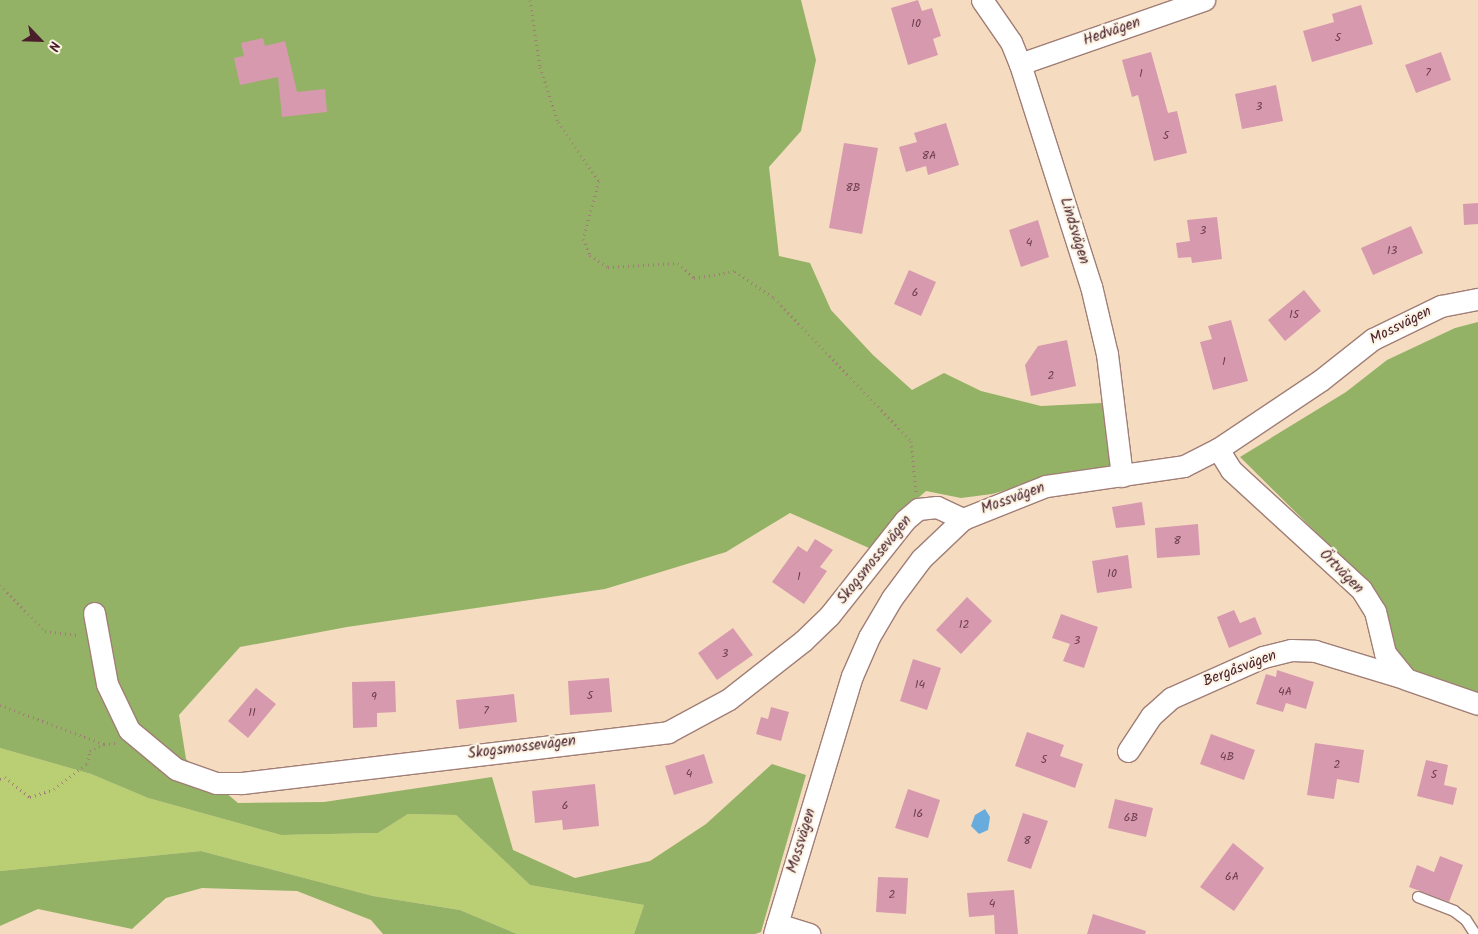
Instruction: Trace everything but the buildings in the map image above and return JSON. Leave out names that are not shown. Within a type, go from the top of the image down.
[{"type":"street","name":"Lindsvägen","points":[[982,0],[1010,42],[1020,64],[1091,286],[1107,354],[1122,476]]},
{"type":"street","name":"Hedvägen","points":[[1020,64],[1204,0]]},
{"type":"street","name":"Mossvägen","points":[[776,929],[852,676],[869,637],[892,598],[921,559],[963,519],[1046,486],[1184,466],[1218,449],[1321,380],[1373,339],[1440,306],[1478,299]]},
{"type":"street","name":"Örtvägen","points":[[1218,449],[1231,470],[1361,589],[1375,611],[1385,653],[1406,679]]},
{"type":"street","name":"Skogsmossevägen","points":[[94,613],[96,638],[107,684],[129,730],[176,769],[194,777],[216,783],[242,783],[668,732],[729,699],[803,641],[829,616],[905,520],[918,509],[937,507],[963,519]]},
{"type":"street","name":"Bergåsvägen","points":[[1128,751],[1151,716],[1172,698],[1263,657],[1292,650],[1315,651],[1406,679]]},
{"type":"street","points":[[1406,679],[1478,704]]},
{"type":"street","points":[[776,929],[809,934]]},
{"type":"lane","points":[[1418,897],[1454,911],[1466,920],[1475,934]]},
{"type":"path","points":[[530,0],[540,67],[558,122],[600,182],[582,239],[590,255],[608,267],[678,263],[694,278],[735,271],[774,298],[911,441],[918,509]]},
{"type":"path","points":[[0,585],[46,631],[96,638]]},
{"type":"path","points":[[0,705],[104,744]]},
{"type":"path","points":[[0,779],[5,777],[30,797],[54,789],[87,764],[90,751],[104,744],[140,740]]},
{"type":"green space","points":[[0,0],[801,0],[816,60],[801,131],[769,167],[779,256],[810,263],[831,310],[873,355],[912,390],[944,373],[981,391],[1041,406],[1102,403],[1111,469],[1059,475],[992,494],[961,498],[926,491],[893,520],[869,548],[790,513],[726,552],[605,589],[347,627],[240,647],[179,715],[186,759],[238,803],[324,802],[492,777],[513,850],[575,878],[650,861],[706,824],[772,764],[806,775],[761,932],[755,934],[634,934],[644,905],[530,885],[456,815],[408,814],[378,833],[281,835],[148,798],[91,774],[0,748]]},
{"type":"green space","points":[[1478,322],[1478,698],[1412,671],[1396,651],[1352,568],[1240,457],[1346,392],[1387,360],[1455,328]]},
{"type":"green space","points":[[0,748],[91,774],[148,798],[281,835],[378,833],[408,814],[456,815],[530,885],[644,905],[634,934],[517,934],[460,910],[373,896],[201,851],[0,871]]},
{"type":"green space","points":[[201,851],[373,896],[460,910],[517,934],[383,934],[371,920],[297,891],[202,888],[166,898],[132,929],[38,909],[0,926],[0,871]]},
{"type":"water","points":[[985,809],[990,817],[988,830],[979,834],[971,826],[975,815]]}]
